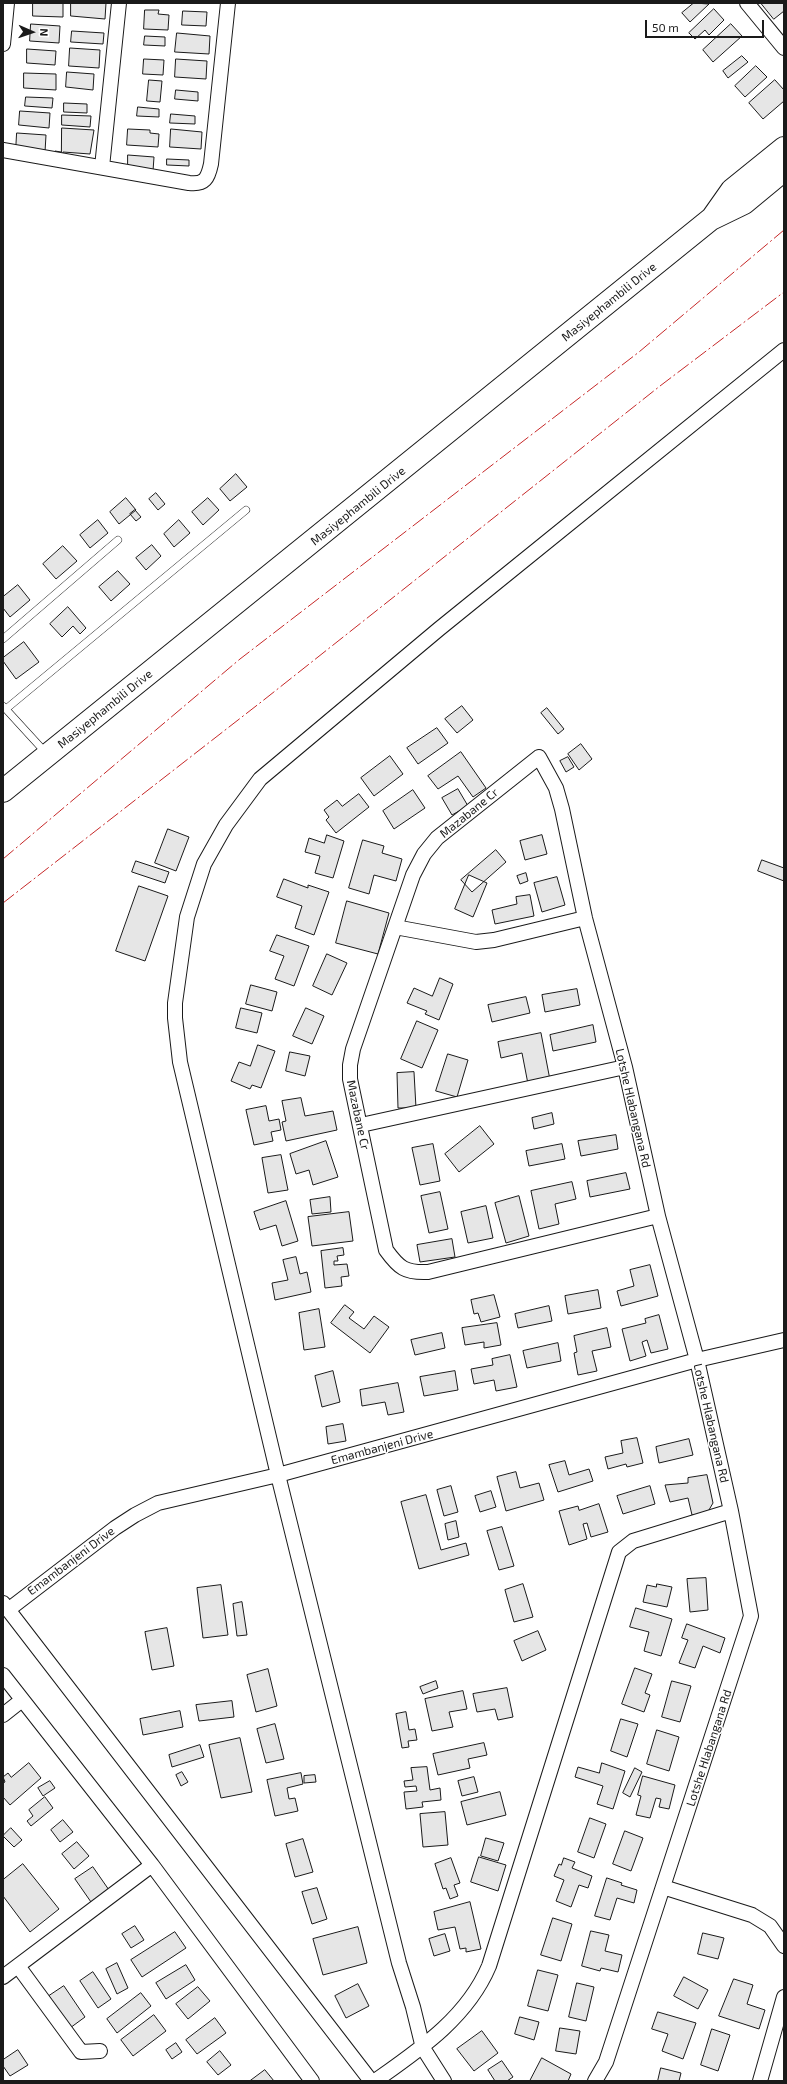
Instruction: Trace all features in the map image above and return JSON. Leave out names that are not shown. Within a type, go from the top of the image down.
[{"type":"main road","name":"Masiyephambili Drive","points":[[711,219],[732,190],[784,148]]},
{"type":"main road","name":"Masiyephambili Drive","points":[[3,791],[711,219],[744,203],[784,170]]},
{"type":"street","points":[[3,44],[7,3]]},
{"type":"street","points":[[102,167],[119,3]]},
{"type":"street","points":[[3,150],[189,183],[198,184],[205,181],[209,175],[211,164],[228,3]]},
{"type":"street","points":[[747,3],[784,48]]},
{"type":"street","points":[[444,2081],[423,2048],[413,2006],[399,1963],[278,1476],[180,1062],[175,1018],[188,917],[204,864],[226,825],[260,779],[439,628],[784,350]]},
{"type":"street","name":"Lotshe Hlabangana Rd","points":[[539,757],[556,788],[562,809],[585,918],[625,1067],[658,1216],[697,1360],[731,1511],[752,1616],[606,2062],[595,2081]]},
{"type":"street","name":"Mazabane Cr","points":[[539,757],[453,824],[424,854],[413,875],[353,1049],[350,1065],[350,1079],[361,1125],[386,1250],[402,1268],[413,1273],[428,1272],[658,1216]]},
{"type":"street","points":[[395,928],[476,942],[494,940],[585,918]]},
{"type":"street","points":[[361,1125],[625,1067]]},
{"type":"street","name":"Emambanjeni Drive","points":[[6,1606],[115,1528],[158,1503],[278,1476],[697,1360],[784,1340]]},
{"type":"street","points":[[375,2081],[423,2048],[474,1996],[489,1966],[619,1552],[633,1541],[731,1511]]},
{"type":"street","points":[[6,1606],[371,2081]]},
{"type":"street","points":[[3,1675],[152,1865],[312,2081]]},
{"type":"street","points":[[3,1715],[22,1700]]},
{"type":"street","points":[[3,1977],[152,1865]]},
{"type":"street","points":[[663,1887],[752,1915],[770,1926],[784,1946]]},
{"type":"street","points":[[18,1966],[81,2052],[100,2050]]},
{"type":"street","points":[[760,2081],[784,1997]]},
{"type":"lane","points":[[47,755],[4,707],[246,510]]},
{"type":"lane","points":[[3,639],[118,540]]},
{"type":"building","points":[[33,3],[63,3],[63,17],[33,16]]},
{"type":"building","points":[[71,3],[106,3],[105,19],[71,16]]},
{"type":"building","points":[[694,3],[709,4],[690,22],[682,13]]},
{"type":"building","points":[[761,3],[784,3],[784,11],[774,19]]},
{"type":"building","points":[[714,9],[724,20],[709,35],[705,30],[695,39],[689,33]]},
{"type":"building","points":[[145,10],[159,10],[158,14],[169,15],[168,30],[144,29]]},
{"type":"building","points":[[183,11],[207,12],[206,26],[182,25]]},
{"type":"building","points":[[31,24],[60,26],[59,43],[30,41]]},
{"type":"building","points":[[731,24],[742,36],[713,62],[703,50]]},
{"type":"building","points":[[72,31],[104,33],[103,44],[71,42]]},
{"type":"building","points":[[177,33],[210,36],[209,54],[175,52]]},
{"type":"building","points":[[145,36],[165,37],[165,46],[144,45]]},
{"type":"building","points":[[70,48],[100,50],[99,68],[69,66]]},
{"type":"building","points":[[27,49],[56,51],[55,65],[27,63]]},
{"type":"building","points":[[742,56],[748,62],[728,78],[723,71]]},
{"type":"building","points":[[144,59],[164,60],[163,75],[143,74]]},
{"type":"building","points":[[176,59],[207,61],[206,79],[175,77]]},
{"type":"building","points":[[756,66],[767,77],[745,97],[735,86]]},
{"type":"building","points":[[67,72],[94,74],[93,90],[66,87]]},
{"type":"building","points":[[24,73],[56,74],[56,90],[24,88]]},
{"type":"building","points":[[149,80],[162,81],[160,102],[147,101]]},
{"type":"building","points":[[775,80],[784,90],[784,101],[763,119],[749,103]]},
{"type":"building","points":[[176,90],[198,92],[198,101],[175,99]]},
{"type":"building","points":[[26,97],[53,98],[52,108],[25,106]]},
{"type":"building","points":[[64,103],[87,104],[87,113],[64,112]]},
{"type":"building","points":[[138,107],[159,109],[159,117],[137,116]]},
{"type":"building","points":[[20,111],[50,113],[49,128],[19,125]]},
{"type":"building","points":[[171,114],[195,116],[195,124],[170,123]]},
{"type":"building","points":[[62,115],[91,116],[90,127],[62,125]]},
{"type":"building","points":[[62,128],[94,130],[90,154],[63,152],[63,159],[55,158],[55,151],[61,152]]},
{"type":"building","points":[[128,129],[150,130],[150,133],[159,134],[158,147],[127,145]]},
{"type":"building","points":[[171,129],[202,132],[201,149],[170,147]]},
{"type":"building","points":[[17,133],[46,135],[45,152],[16,151]]},
{"type":"building","points":[[128,155],[154,157],[153,171],[128,169]]},
{"type":"building","points":[[167,159],[189,160],[189,166],[167,165]]},
{"type":"building","points":[[236,474],[247,487],[230,501],[220,489]]},
{"type":"building","points":[[156,493],[165,504],[158,510],[149,499]]},
{"type":"building","points":[[126,498],[136,510],[119,524],[110,512]]},
{"type":"building","points":[[208,498],[219,510],[203,525],[192,512]]},
{"type":"building","points":[[135,510],[141,517],[136,521],[130,514]]},
{"type":"building","points":[[98,520],[108,533],[90,548],[80,535]]},
{"type":"building","points":[[179,520],[190,533],[174,547],[164,534]]},
{"type":"building","points":[[152,545],[161,556],[146,570],[136,558]]},
{"type":"building","points":[[63,546],[77,561],[56,579],[43,564]]},
{"type":"building","points":[[118,571],[130,584],[111,601],[99,587]]},
{"type":"building","points":[[18,585],[30,600],[10,617],[3,608],[3,597]]},
{"type":"building","points":[[68,607],[86,628],[80,634],[73,626],[62,637],[50,624]]},
{"type":"building","points":[[24,642],[39,662],[16,679],[3,661],[3,658]]},
{"type":"building","points":[[462,706],[473,720],[457,733],[445,719]]},
{"type":"building","points":[[547,708],[564,729],[558,734],[541,713]]},
{"type":"building","points":[[437,728],[448,743],[418,764],[407,748]]},
{"type":"building","points":[[581,744],[592,759],[579,770],[568,754]]},
{"type":"building","points":[[461,752],[486,788],[473,797],[458,776],[438,789],[428,776]]},
{"type":"building","points":[[390,756],[403,774],[374,796],[361,778]]},
{"type":"building","points":[[568,757],[574,767],[566,772],[560,761]]},
{"type":"building","points":[[458,789],[468,806],[452,815],[442,798]]},
{"type":"building","points":[[413,790],[425,808],[394,829],[383,811]]},
{"type":"building","points":[[359,794],[369,807],[336,833],[326,820],[329,817],[324,810],[337,800],[342,806]]},
{"type":"building","points":[[168,829],[189,837],[176,871],[155,863]]},
{"type":"building","points":[[327,835],[344,841],[333,878],[315,873],[320,856],[305,852],[309,838],[324,843]]},
{"type":"building","points":[[542,835],[547,854],[525,860],[520,841]]},
{"type":"building","points":[[363,840],[384,846],[382,853],[402,859],[396,881],[374,875],[369,894],[349,888]]},
{"type":"building","points":[[496,850],[506,862],[472,892],[461,880]]},
{"type":"building","points":[[762,860],[784,868],[784,881],[758,871]]},
{"type":"building","points":[[136,861],[169,872],[165,883],[132,872]]},
{"type":"building","points":[[526,873],[528,881],[520,884],[517,876]]},
{"type":"building","points":[[469,875],[487,883],[473,917],[455,909]]},
{"type":"building","points":[[557,877],[565,905],[542,912],[534,883]]},
{"type":"building","points":[[284,879],[308,888],[308,885],[329,892],[314,935],[295,928],[302,906],[277,897]]},
{"type":"building","points":[[139,886],[168,896],[145,961],[116,951]]},
{"type":"building","points":[[530,895],[534,916],[495,924],[492,910],[517,904],[516,897]]},
{"type":"building","points":[[347,901],[389,913],[378,954],[336,943]]},
{"type":"building","points":[[277,935],[309,946],[294,986],[275,979],[284,956],[270,951]]},
{"type":"building","points":[[327,954],[347,963],[332,995],[313,986]]},
{"type":"building","points":[[440,978],[453,984],[439,1020],[425,1014],[427,1011],[407,1003],[414,988],[432,996]]},
{"type":"building","points":[[251,985],[277,992],[272,1011],[246,1004]]},
{"type":"building","points":[[577,989],[580,1005],[545,1012],[542,995]]},
{"type":"building","points":[[526,997],[530,1013],[492,1022],[488,1005]]},
{"type":"building","points":[[241,1008],[262,1013],[257,1033],[236,1028]]},
{"type":"building","points":[[306,1008],[324,1016],[312,1044],[293,1036]]},
{"type":"building","points":[[417,1021],[438,1030],[422,1068],[401,1059]]},
{"type":"building","points":[[593,1025],[596,1042],[553,1051],[550,1035]]},
{"type":"building","points":[[541,1033],[550,1080],[528,1084],[522,1053],[501,1058],[498,1042]]},
{"type":"building","points":[[258,1045],[275,1051],[261,1088],[252,1085],[250,1089],[231,1081],[239,1062],[250,1066]]},
{"type":"building","points":[[290,1052],[310,1056],[305,1076],[286,1071]]},
{"type":"building","points":[[448,1054],[468,1060],[457,1097],[436,1091]]},
{"type":"building","points":[[414,1072],[416,1108],[398,1108],[397,1073]]},
{"type":"building","points":[[301,1098],[305,1116],[333,1111],[337,1130],[286,1141],[282,1122],[286,1121],[282,1101]]},
{"type":"building","points":[[266,1106],[269,1121],[279,1119],[281,1130],[271,1132],[273,1141],[254,1145],[246,1110]]},
{"type":"building","points":[[552,1113],[554,1124],[534,1129],[532,1118]]},
{"type":"building","points":[[480,1126],[494,1144],[459,1172],[445,1154]]},
{"type":"building","points":[[616,1135],[618,1149],[581,1156],[578,1141]]},
{"type":"building","points":[[326,1141],[338,1177],[313,1185],[309,1170],[296,1174],[290,1154]]},
{"type":"building","points":[[433,1144],[440,1181],[420,1185],[412,1148]]},
{"type":"building","points":[[562,1144],[565,1159],[529,1166],[526,1151]]},
{"type":"building","points":[[281,1155],[288,1190],[268,1193],[262,1158]]},
{"type":"building","points":[[626,1173],[630,1189],[590,1197],[587,1181]]},
{"type":"building","points":[[572,1182],[576,1199],[555,1204],[559,1224],[539,1229],[531,1191]]},
{"type":"building","points":[[440,1192],[448,1229],[429,1233],[421,1196]]},
{"type":"building","points":[[519,1196],[529,1236],[506,1243],[495,1203]]},
{"type":"building","points":[[330,1197],[331,1212],[312,1214],[310,1200]]},
{"type":"building","points":[[286,1201],[298,1241],[282,1246],[276,1225],[260,1230],[254,1212]]},
{"type":"building","points":[[486,1206],[493,1238],[468,1243],[461,1212]]},
{"type":"building","points":[[349,1212],[353,1241],[312,1246],[308,1217]]},
{"type":"building","points":[[452,1239],[455,1257],[420,1262],[417,1245]]},
{"type":"building","points":[[343,1248],[344,1255],[337,1256],[338,1261],[334,1261],[334,1265],[347,1264],[349,1276],[341,1277],[342,1286],[325,1288],[321,1251]]},
{"type":"building","points":[[296,1257],[300,1274],[307,1272],[311,1292],[275,1300],[272,1283],[288,1280],[283,1260]]},
{"type":"building","points":[[650,1265],[658,1296],[621,1306],[617,1291],[634,1286],[630,1270]]},
{"type":"building","points":[[598,1290],[601,1308],[568,1314],[565,1296]]},
{"type":"building","points":[[494,1295],[500,1317],[481,1322],[478,1313],[474,1314],[471,1300]]},
{"type":"building","points":[[345,1305],[354,1312],[349,1318],[364,1329],[374,1316],[389,1327],[370,1353],[331,1323]]},
{"type":"building","points":[[549,1306],[552,1321],[518,1328],[515,1314]]},
{"type":"building","points":[[319,1309],[325,1347],[304,1350],[299,1313]]},
{"type":"building","points":[[659,1315],[668,1349],[651,1353],[647,1340],[642,1342],[646,1356],[630,1361],[622,1329],[646,1323],[645,1319]]},
{"type":"building","points":[[497,1323],[501,1345],[484,1348],[484,1342],[465,1345],[462,1328]]},
{"type":"building","points":[[607,1328],[611,1347],[592,1351],[597,1371],[578,1375],[574,1353],[577,1352],[574,1336]]},
{"type":"building","points":[[442,1333],[445,1348],[415,1355],[411,1340]]},
{"type":"building","points":[[558,1343],[561,1361],[527,1368],[523,1351]]},
{"type":"building","points":[[510,1355],[517,1387],[496,1391],[494,1380],[474,1384],[471,1369],[493,1365],[492,1359]]},
{"type":"building","points":[[333,1371],[340,1402],[322,1407],[315,1376]]},
{"type":"building","points":[[455,1371],[458,1390],[424,1396],[420,1377]]},
{"type":"building","points":[[398,1383],[404,1412],[388,1415],[385,1402],[362,1406],[360,1390]]},
{"type":"building","points":[[343,1424],[346,1441],[328,1444],[326,1427]]},
{"type":"building","points":[[637,1438],[643,1463],[627,1467],[626,1464],[608,1469],[605,1457],[623,1453],[621,1441]]},
{"type":"building","points":[[689,1439],[693,1455],[659,1463],[656,1447]]},
{"type":"building","points":[[565,1461],[569,1475],[589,1469],[593,1481],[558,1492],[549,1465]]},
{"type":"building","points":[[516,1472],[520,1488],[539,1483],[544,1500],[506,1511],[497,1477]]},
{"type":"building","points":[[707,1475],[713,1503],[706,1515],[692,1515],[688,1498],[670,1502],[665,1485],[688,1483],[688,1478]]},
{"type":"building","points":[[451,1486],[458,1512],[444,1516],[437,1490]]},
{"type":"building","points":[[650,1486],[655,1504],[623,1514],[617,1496]]},
{"type":"building","points":[[491,1491],[496,1507],[480,1512],[475,1496]]},
{"type":"building","points":[[426,1495],[441,1550],[466,1543],[469,1555],[419,1569],[401,1502]]},
{"type":"building","points":[[599,1504],[608,1532],[591,1537],[587,1523],[583,1524],[587,1539],[569,1545],[559,1511],[578,1506],[579,1510]]},
{"type":"building","points":[[456,1521],[459,1537],[448,1540],[445,1524]]},
{"type":"building","points":[[502,1527],[514,1566],[499,1570],[487,1531]]},
{"type":"building","points":[[706,1578],[708,1610],[690,1612],[687,1579]]},
{"type":"building","points":[[523,1584],[533,1617],[514,1622],[505,1590]]},
{"type":"building","points":[[657,1584],[672,1587],[667,1607],[643,1602],[647,1585],[656,1587]]},
{"type":"building","points":[[221,1585],[228,1635],[203,1638],[197,1588]]},
{"type":"building","points":[[242,1602],[247,1635],[237,1636],[233,1604]]},
{"type":"building","points":[[636,1608],[672,1619],[661,1656],[644,1651],[649,1632],[630,1627]]},
{"type":"building","points":[[687,1624],[725,1638],[720,1653],[703,1646],[695,1668],[679,1663],[688,1640],[682,1638]]},
{"type":"building","points":[[167,1628],[174,1666],[152,1670],[145,1632]]},
{"type":"building","points":[[538,1631],[546,1650],[522,1661],[514,1641]]},
{"type":"building","points":[[635,1668],[652,1674],[645,1693],[650,1695],[644,1712],[622,1704]]},
{"type":"building","points":[[268,1669],[277,1706],[256,1712],[247,1675]]},
{"type":"building","points":[[436,1681],[438,1688],[423,1694],[420,1687]]},
{"type":"building","points":[[672,1681],[691,1686],[680,1722],[662,1717]]},
{"type":"building","points":[[507,1688],[513,1717],[498,1720],[495,1709],[477,1712],[473,1694]]},
{"type":"building","points":[[463,1691],[467,1709],[449,1712],[453,1727],[432,1731],[425,1699]]},
{"type":"building","points":[[232,1701],[234,1717],[199,1721],[196,1705]]},
{"type":"building","points":[[180,1711],[183,1727],[143,1735],[140,1719]]},
{"type":"building","points":[[406,1712],[409,1730],[415,1729],[417,1740],[408,1741],[409,1747],[402,1748],[396,1714]]},
{"type":"building","points":[[621,1719],[638,1724],[627,1757],[611,1751]]},
{"type":"building","points":[[275,1724],[284,1759],[266,1763],[257,1729]]},
{"type":"building","points":[[657,1730],[679,1737],[669,1771],[647,1764]]},
{"type":"building","points":[[240,1738],[252,1792],[221,1798],[209,1745]]},
{"type":"building","points":[[484,1743],[487,1755],[468,1759],[470,1768],[438,1775],[433,1754]]},
{"type":"building","points":[[200,1745],[204,1757],[172,1767],[169,1755]]},
{"type":"building","points":[[29,1763],[41,1778],[10,1805],[3,1797],[3,1783],[5,1782],[3,1777],[8,1773],[11,1777]]},
{"type":"building","points":[[602,1763],[625,1771],[613,1809],[597,1804],[603,1786],[575,1777],[578,1767],[599,1773]]},
{"type":"building","points":[[427,1767],[430,1790],[440,1788],[441,1800],[422,1802],[423,1807],[406,1809],[404,1792],[417,1791],[416,1786],[405,1787],[404,1781],[413,1780],[411,1768]]},
{"type":"building","points":[[635,1768],[642,1772],[630,1797],[623,1793]]},
{"type":"building","points":[[182,1772],[188,1782],[181,1786],[176,1775]]},
{"type":"building","points":[[301,1773],[303,1784],[287,1788],[289,1799],[295,1798],[298,1811],[275,1816],[267,1780]]},
{"type":"building","points":[[315,1775],[316,1782],[304,1783],[304,1776]]},
{"type":"building","points":[[643,1776],[675,1785],[669,1809],[659,1807],[661,1799],[656,1798],[650,1818],[636,1815],[641,1796],[638,1795]]},
{"type":"building","points":[[474,1777],[478,1792],[462,1796],[458,1781]]},
{"type":"building","points":[[50,1781],[55,1788],[43,1796],[38,1788]]},
{"type":"building","points":[[500,1792],[506,1815],[467,1825],[461,1802]]},
{"type":"building","points":[[45,1797],[53,1808],[31,1826],[27,1821],[33,1816],[29,1810]]},
{"type":"building","points":[[445,1812],[448,1845],[423,1847],[420,1814]]},
{"type":"building","points":[[590,1818],[606,1824],[594,1858],[578,1852]]},
{"type":"building","points":[[63,1820],[73,1832],[60,1842],[51,1830]]},
{"type":"building","points":[[11,1828],[22,1840],[14,1847],[3,1836]]},
{"type":"building","points":[[625,1831],[643,1838],[631,1871],[613,1864]]},
{"type":"building","points":[[486,1838],[504,1843],[498,1861],[481,1856]]},
{"type":"building","points":[[303,1839],[313,1872],[295,1877],[286,1844]]},
{"type":"building","points":[[77,1842],[89,1856],[74,1869],[62,1854]]},
{"type":"building","points":[[479,1857],[506,1865],[498,1891],[471,1882]]},
{"type":"building","points":[[451,1858],[460,1883],[454,1885],[458,1896],[450,1899],[446,1888],[443,1889],[435,1864]]},
{"type":"building","points":[[564,1858],[575,1862],[572,1868],[592,1876],[588,1888],[579,1885],[571,1907],[556,1901],[564,1880],[554,1876],[559,1864],[561,1865]]},
{"type":"building","points":[[23,1864],[59,1909],[30,1932],[3,1896],[3,1880]]},
{"type":"building","points":[[93,1867],[109,1890],[91,1902],[75,1879]]},
{"type":"building","points":[[607,1878],[622,1883],[621,1885],[637,1890],[634,1903],[617,1898],[610,1920],[595,1916]]},
{"type":"building","points":[[317,1888],[327,1919],[312,1924],[302,1892]]},
{"type":"building","points":[[470,1902],[481,1949],[466,1952],[466,1948],[460,1949],[455,1927],[438,1930],[434,1912]]},
{"type":"building","points":[[553,1918],[572,1924],[561,1961],[541,1955]]},
{"type":"building","points":[[135,1926],[144,1940],[131,1948],[122,1934]]},
{"type":"building","points":[[358,1927],[367,1963],[323,1975],[313,1939]]},
{"type":"building","points":[[591,1931],[609,1935],[605,1951],[622,1955],[618,1972],[601,1968],[600,1971],[582,1966]]},
{"type":"building","points":[[175,1932],[186,1948],[142,1977],[131,1960]]},
{"type":"building","points":[[703,1933],[724,1938],[718,1959],[698,1954]]},
{"type":"building","points":[[445,1934],[450,1951],[434,1956],[429,1939]]},
{"type":"building","points":[[117,1963],[128,1988],[117,1994],[106,1969]]},
{"type":"building","points":[[186,1965],[195,1980],[166,1999],[156,1983]]},
{"type":"building","points":[[538,1970],[558,1975],[548,2011],[528,2006]]},
{"type":"building","points":[[93,1972],[111,1999],[98,2008],[80,1981]]},
{"type":"building","points":[[684,1977],[708,1990],[698,2009],[674,1996]]},
{"type":"building","points":[[734,1979],[753,1985],[747,2004],[765,2010],[759,2029],[719,2016]]},
{"type":"building","points":[[577,1983],[594,1987],[586,2021],[569,2017]]},
{"type":"building","points":[[358,1984],[369,2006],[346,2018],[335,1996]]},
{"type":"building","points":[[64,1986],[85,2017],[70,2028],[49,1996]]},
{"type":"building","points":[[198,1987],[210,2001],[188,2019],[176,2004]]},
{"type":"building","points":[[141,1993],[151,2006],[117,2033],[107,2019]]},
{"type":"building","points":[[658,2012],[696,2023],[683,2059],[662,2051],[668,2034],[652,2029]]},
{"type":"building","points":[[154,2015],[166,2031],[133,2056],[121,2040]]},
{"type":"building","points":[[520,2017],[539,2022],[534,2040],[515,2034]]},
{"type":"building","points":[[215,2018],[226,2033],[197,2054],[186,2040]]},
{"type":"building","points":[[560,2028],[580,2031],[576,2054],[556,2051]]},
{"type":"building","points":[[712,2029],[730,2035],[718,2071],[701,2065]]},
{"type":"building","points":[[482,2031],[498,2053],[474,2071],[457,2049]]},
{"type":"building","points":[[176,2043],[182,2052],[172,2059],[166,2050]]},
{"type":"building","points":[[18,2050],[28,2065],[10,2076],[3,2066],[3,2060]]},
{"type":"building","points":[[220,2051],[231,2065],[218,2075],[207,2062]]},
{"type":"building","points":[[542,2058],[571,2074],[568,2081],[530,2081]]},
{"type":"building","points":[[502,2061],[513,2077],[507,2081],[495,2081],[488,2070]]},
{"type":"building","points":[[661,2068],[681,2073],[679,2081],[658,2081]]},
{"type":"building","points":[[265,2070],[274,2081],[250,2081]]},
{"type":"power","points":[[3,859],[240,659],[639,352],[784,230]]},
{"type":"power","points":[[3,903],[265,699],[660,386],[784,292]]}]
